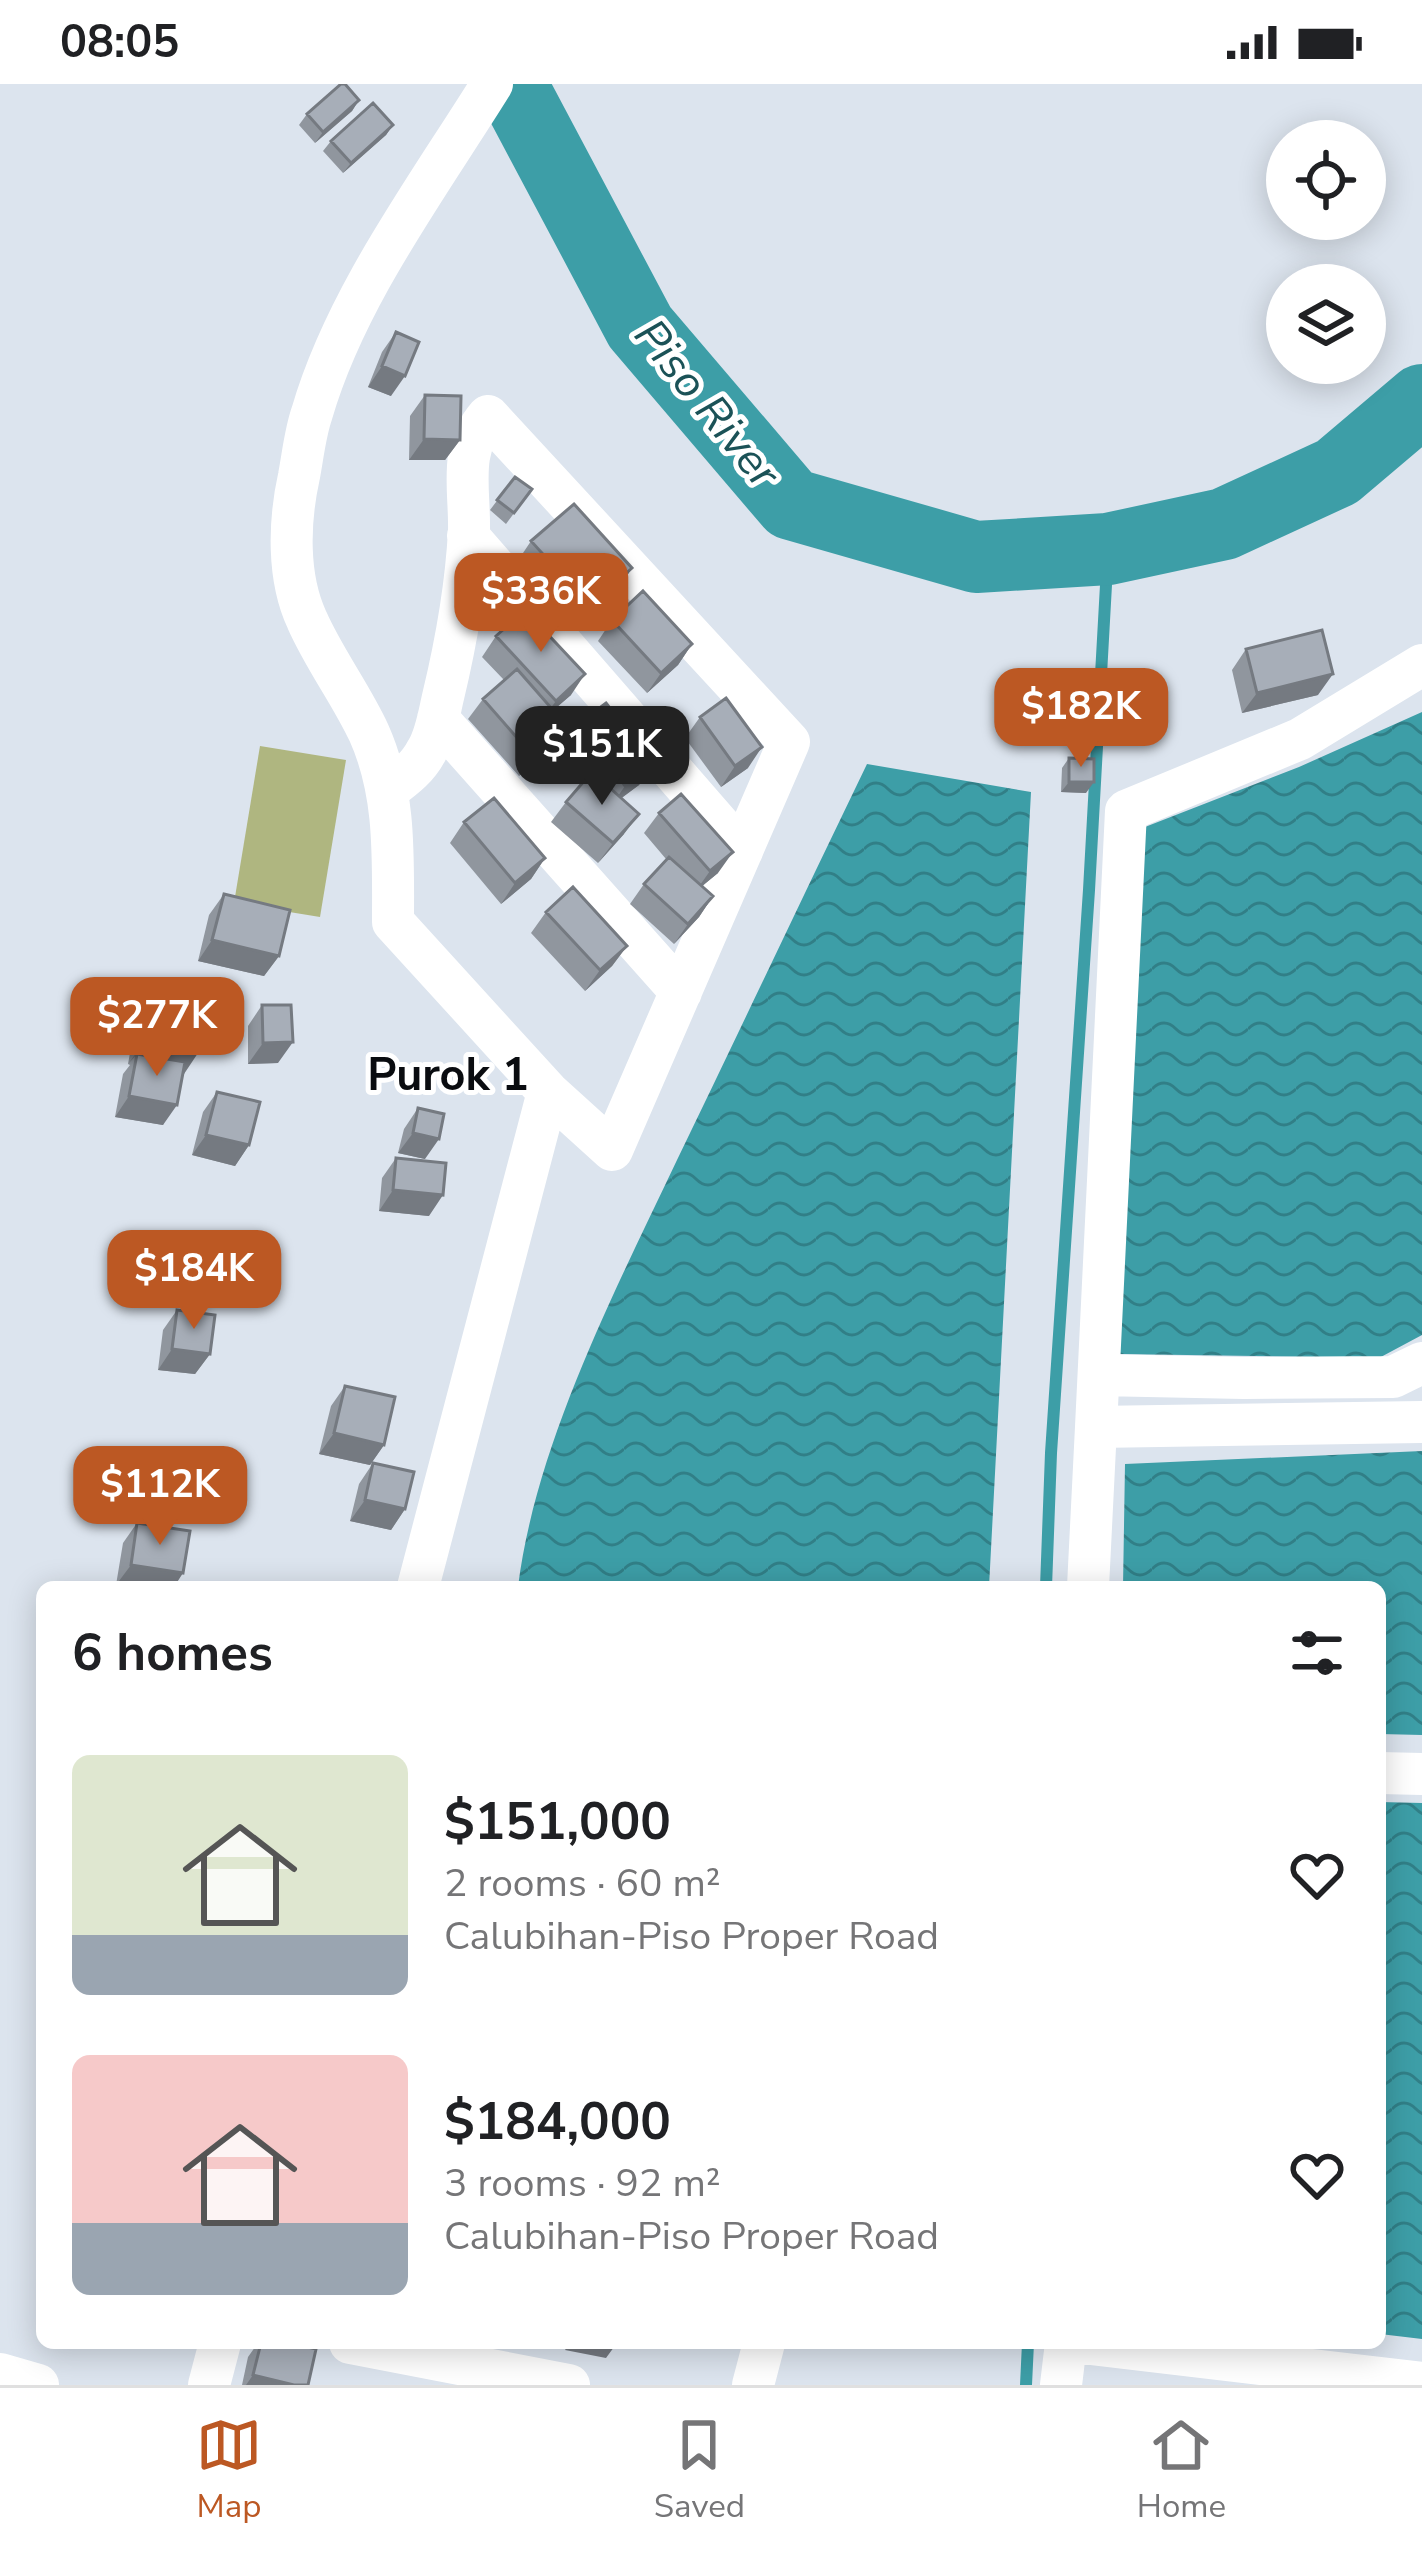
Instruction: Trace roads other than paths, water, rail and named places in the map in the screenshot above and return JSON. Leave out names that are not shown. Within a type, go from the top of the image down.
[{"type":"street","points":[[388,790],[411,772],[429,748],[438,719],[454,650],[469,536],[469,445],[488,416],[789,742],[612,1150],[548,1091],[393,922],[394,846],[388,790],[370,736],[305,618],[291,554],[295,495],[311,413],[338,345],[366,286],[492,84]]},
{"type":"street","points":[[469,536],[742,851]]},
{"type":"street","points":[[1088,1581],[1126,811],[1300,739],[1422,664]]},
{"type":"street","points":[[438,719],[681,992]]},
{"type":"street","points":[[420,1581],[548,1091]]},
{"type":"street","points":[[1099,1375],[1393,1377],[1422,1364]]},
{"type":"street","points":[[1096,1426],[1422,1422]]},
{"type":"street","points":[[1386,1773],[1422,1774]]},
{"type":"street","points":[[209,2385],[218,2349]]},
{"type":"street","points":[[381,2349],[569,2385]]},
{"type":"street","points":[[753,2385],[762,2349]]},
{"type":"street","points":[[1061,2385],[1065,2349]]},
{"type":"street","points":[[1133,2349],[1422,2383]]},
{"type":"street","points":[[0,2374],[38,2385]]},
{"type":"water","points":[[1422,712],[1422,1335],[1379,1358],[1119,1354],[1145,827],[1299,767]]},
{"type":"water","points":[[867,764],[1031,792],[989,1581],[519,1581],[527,1533],[560,1423],[629,1262]]},
{"type":"water","points":[[1422,1451],[1422,1735],[1386,1734],[1386,1581],[1123,1581],[1125,1464]]},
{"type":"water","points":[[1386,1802],[1422,1803],[1422,2339],[1386,2335]]},
{"type":"waterway","name":"Piso River","points":[[511,84],[640,327],[791,504],[976,557],[1108,549],[1224,524],[1337,472],[1422,400]]},
{"type":"waterway","points":[[1046,1581],[1108,549]]},
{"type":"waterway","points":[[1026,2385],[1028,2349]]},
{"type":"district","name":"Purok 1","points":[[448,1074]]}]
